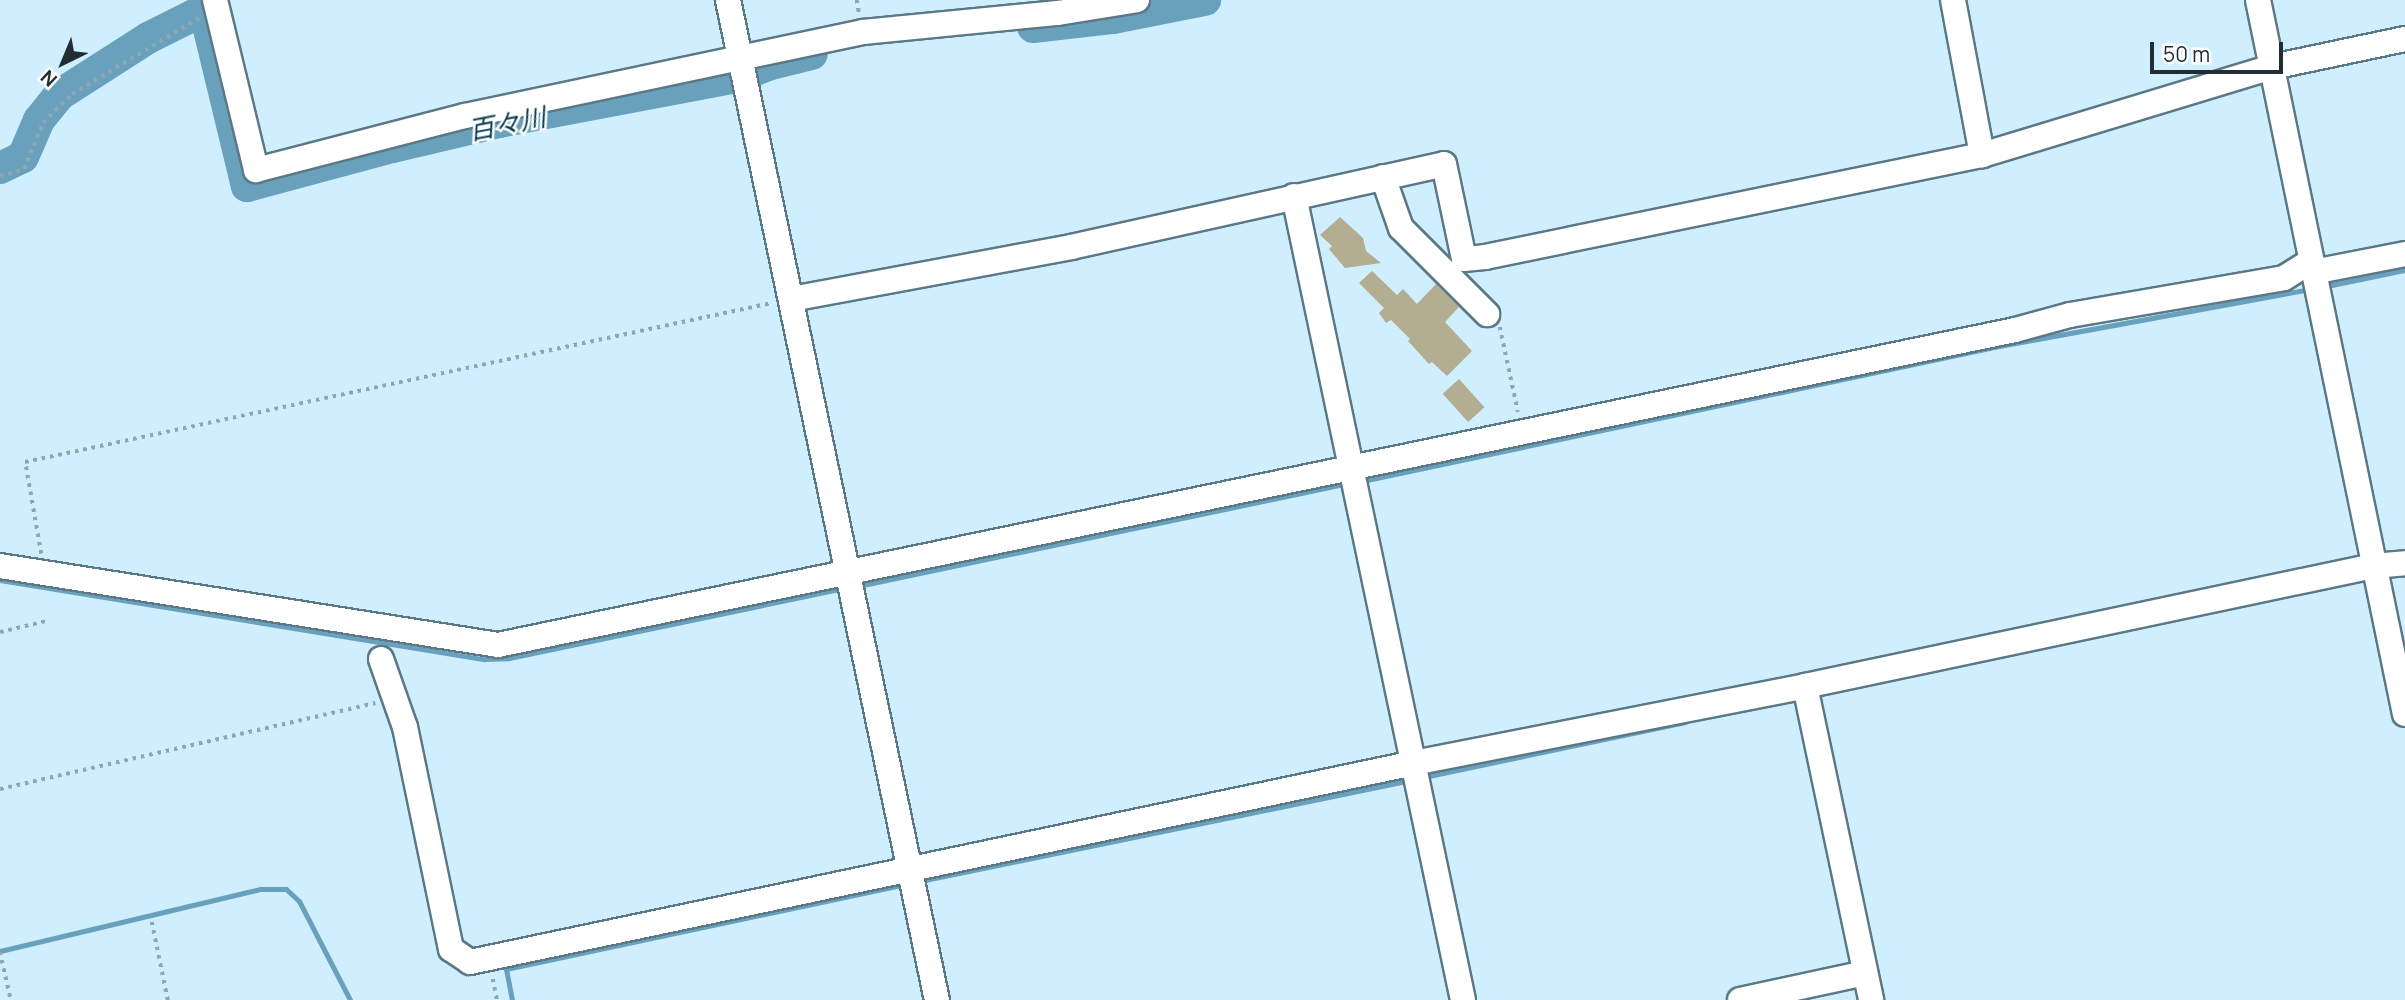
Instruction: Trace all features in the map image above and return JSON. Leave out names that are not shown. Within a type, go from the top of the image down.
[{"type":"street","points":[[215,0],[256,170],[465,116],[743,69],[890,28],[1058,13],[1136,0]]},
{"type":"street","points":[[728,0],[850,582],[895,812],[913,878],[937,1000]]},
{"type":"street","points":[[1952,0],[1982,155]]},
{"type":"street","points":[[2258,0],[2405,714]]},
{"type":"street","points":[[1454,265],[1982,155],[2272,66],[2405,39]]},
{"type":"street","points":[[791,299],[1071,247],[1444,164],[1454,265]]},
{"type":"street","points":[[1383,177],[1401,228],[1454,265],[1493,319]]},
{"type":"street","points":[[1294,197],[1463,1000]]},
{"type":"street","points":[[0,566],[498,645],[850,582],[1354,477],[1522,430],[2001,333],[2070,315],[2284,278],[2315,277],[2405,254]]},
{"type":"street","points":[[381,659],[405,727],[452,949],[470,962],[913,878],[1806,693],[2373,566],[2405,563]]},
{"type":"street","points":[[1806,693],[1871,1000]]},
{"type":"street","points":[[1740,1000],[1865,973]]},
{"type":"path","points":[[0,176],[24,169],[43,123],[72,94],[198,22]]},
{"type":"path","points":[[45,573],[25,462],[791,299]]},
{"type":"path","points":[[1493,319],[1522,430]]},
{"type":"path","points":[[0,632],[46,621]]},
{"type":"path","points":[[0,789],[384,701]]},
{"type":"path","points":[[152,922],[168,1000]]},
{"type":"path","points":[[0,954],[11,1000]]},
{"type":"building","points":[[1340,217],[1363,238],[1366,251],[1381,263],[1345,268],[1329,249],[1332,246],[1320,235]]},
{"type":"building","points":[[1372,271],[1397,295],[1403,289],[1417,304],[1436,284],[1459,307],[1445,322],[1472,351],[1447,376],[1432,362],[1429,364],[1391,320],[1386,323],[1379,313],[1384,308],[1359,283]]},
{"type":"building","points":[[1459,379],[1484,407],[1468,422],[1443,394]]},
{"type":"waterway","name":"百々川","points":[[1033,27],[1113,18],[1205,0]]},
{"type":"waterway","name":"百々川","points":[[0,168],[23,157],[39,120],[59,95],[148,38],[196,14],[206,17],[247,186],[499,122],[737,77],[771,64],[812,54]]},
{"type":"waterway","points":[[2322,287],[2405,270]]},
{"type":"waterway","points":[[1362,481],[1994,347],[2309,289]]},
{"type":"waterway","points":[[858,586],[1349,483]]},
{"type":"waterway","points":[[0,580],[485,659],[509,658],[845,588]]},
{"type":"waterway","points":[[1424,777],[1685,722]]},
{"type":"waterway","points":[[920,881],[1411,780]]},
{"type":"waterway","points":[[512,1000],[506,969],[907,884]]},
{"type":"waterway","points":[[0,951],[261,889],[286,889],[299,901],[350,1000]]}]
